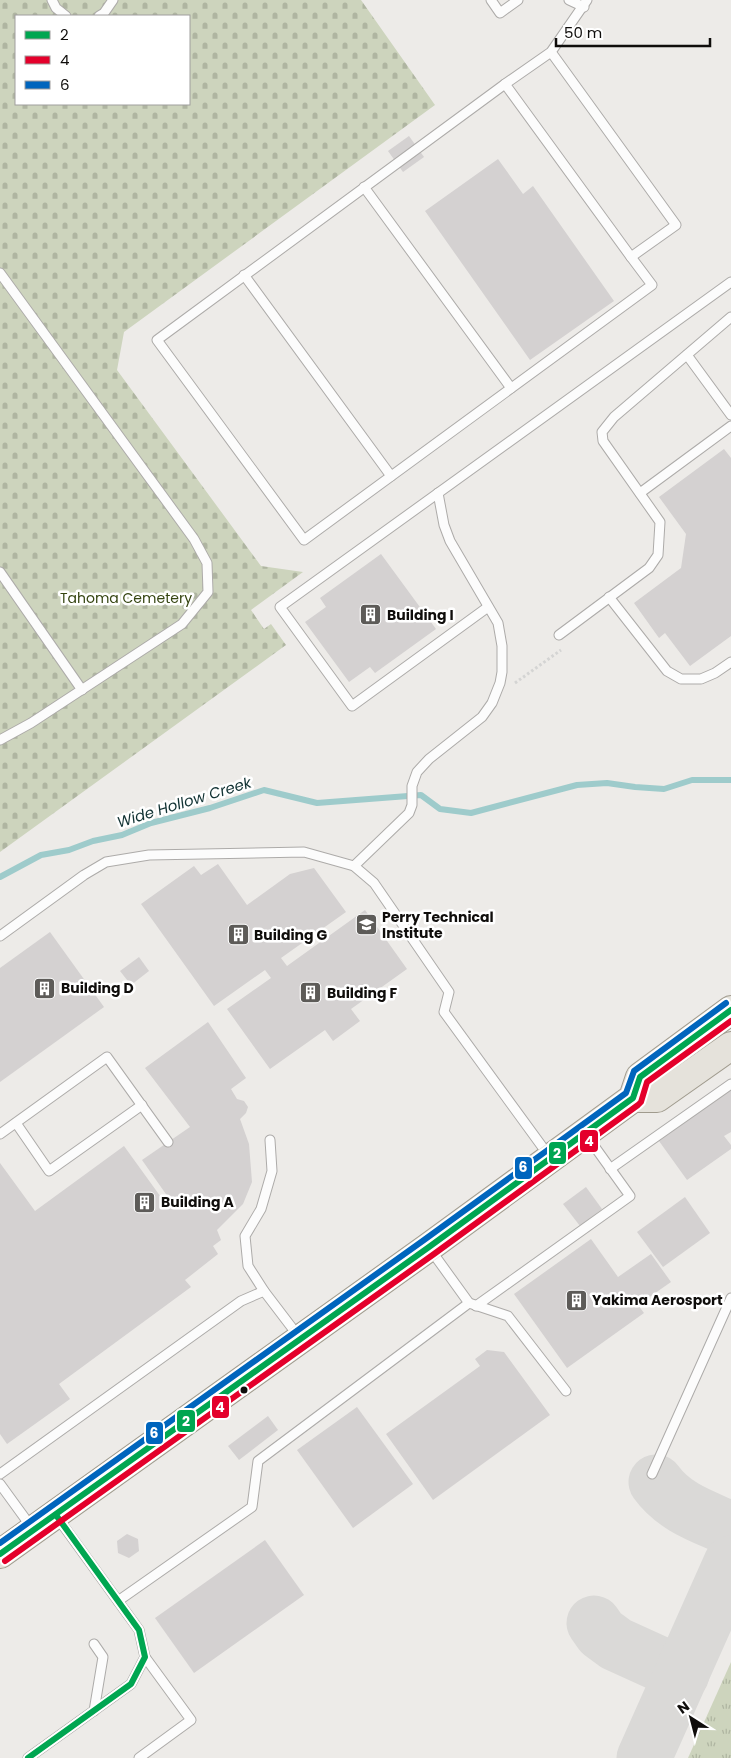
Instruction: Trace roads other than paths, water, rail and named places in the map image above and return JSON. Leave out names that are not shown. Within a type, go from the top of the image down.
[{"type":"main road","points":[[0,1554],[429,1247],[633,1098],[640,1077],[731,1010]]},
{"type":"main road","points":[[633,1098],[657,1098],[731,1046]]},
{"type":"lane","points":[[52,0],[56,8],[65,15]]},
{"type":"lane","points":[[101,15],[113,0]]},
{"type":"lane","points":[[491,0],[500,13],[518,0]]},
{"type":"lane","points":[[505,84],[652,285],[304,540],[156,340],[505,84],[551,52],[586,4],[569,0]]},
{"type":"lane","points":[[551,52],[676,225],[631,257]]},
{"type":"lane","points":[[364,187],[511,388]]},
{"type":"lane","points":[[0,273],[194,539],[207,563],[208,592],[182,624],[31,723],[0,740]]},
{"type":"lane","points":[[244,276],[391,476]]},
{"type":"lane","points":[[488,607],[352,706],[280,607],[731,282]]},
{"type":"lane","points":[[559,635],[649,568],[658,555],[660,522],[603,441],[602,432],[614,417],[731,317]]},
{"type":"lane","points":[[687,355],[731,415]]},
{"type":"lane","points":[[640,493],[731,426]]},
{"type":"lane","points":[[354,866],[409,813],[412,805],[412,786],[417,772],[429,759],[482,717],[492,703],[500,683],[502,646],[498,623],[450,541],[444,525],[438,493]]},
{"type":"lane","points":[[0,572],[82,690]]},
{"type":"lane","points":[[610,597],[666,671],[681,679],[701,680],[716,674],[731,662]]},
{"type":"lane","points":[[0,936],[84,875],[106,862],[150,855],[304,852],[354,866],[374,884],[449,992],[444,1012],[550,1158]]},
{"type":"lane","points":[[0,1134],[106,1057],[168,1142]]},
{"type":"lane","points":[[610,1168],[731,1084]]},
{"type":"lane","points":[[16,1123],[49,1171],[142,1105]]},
{"type":"lane","points":[[118,1601],[252,1507],[258,1461],[472,1305],[630,1196],[585,1133]]},
{"type":"lane","points":[[270,1140],[272,1171],[260,1209],[245,1236],[248,1266],[264,1291],[301,1339]]},
{"type":"lane","points":[[429,1247],[472,1305],[508,1316],[566,1391]]},
{"type":"lane","points":[[0,1474],[241,1301],[264,1291]]},
{"type":"lane","points":[[652,1474],[731,1298]]},
{"type":"lane","points":[[0,1484],[34,1530]]},
{"type":"lane","points":[[56,1515],[139,1630],[145,1657],[191,1720],[139,1758]]},
{"type":"lane","points":[[94,1644],[103,1657],[94,1711]]},
{"type":"lane","points":[[28,1758],[131,1684],[145,1657]]},
{"type":"waterway","name":"Wide Hollow Creek","points":[[0,877],[41,855],[69,850],[93,841],[122,835],[151,823],[210,808],[264,790],[317,803],[421,795],[440,809],[471,813],[577,785],[607,783],[664,789],[692,780],[731,780]]},
{"type":"place","name":"Building I","points":[[371,615]]},
{"type":"place","name":"Perry Technical Institute","points":[[366,925]]},
{"type":"place","name":"Building G","points":[[238,935]]},
{"type":"place","name":"Building D","points":[[45,988]]},
{"type":"place","name":"Building F","points":[[311,993]]},
{"type":"place","name":"Building A","points":[[145,1202]]},
{"type":"place","name":"Yakima Aerosport","points":[[576,1300]]},
{"type":"park label","name":"Tahoma Cemetery","points":[[126,598]]}]
